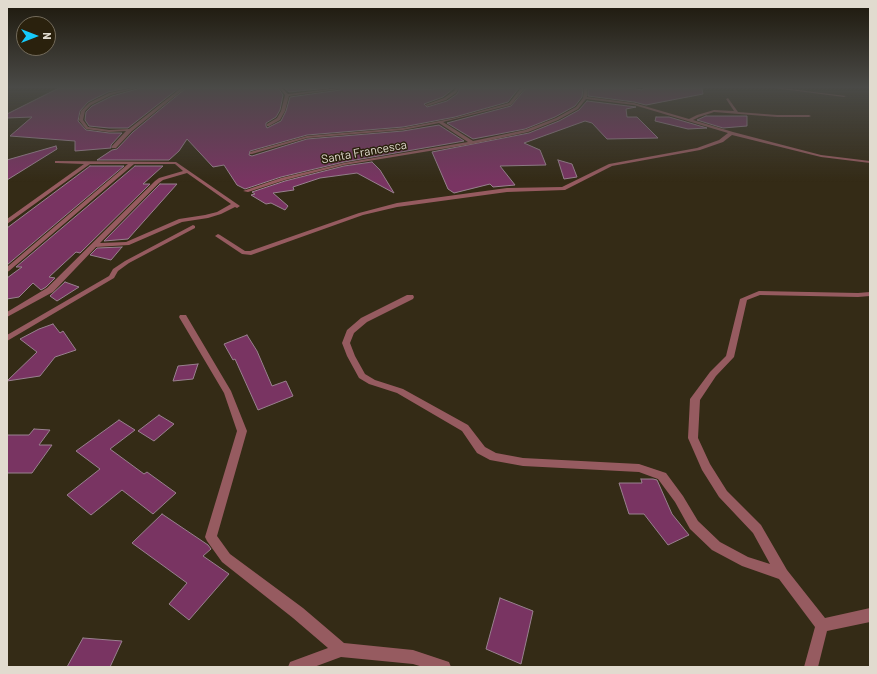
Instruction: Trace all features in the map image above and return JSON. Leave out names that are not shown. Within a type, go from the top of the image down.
[{"type":"street","points":[[81,119],[87,128],[109,131],[130,130]]},
{"type":"street","points":[[114,148],[130,130],[143,119]]},
{"type":"street","points":[[268,125],[278,119]]},
{"type":"street","points":[[252,153],[307,137],[403,129],[450,119]]},
{"type":"street","name":"Santa Francesca","points":[[246,191],[344,164],[472,144],[526,131],[557,119]]},
{"type":"street","points":[[691,120],[731,133],[821,156],[870,162]]},
{"type":"street","points":[[440,122],[472,144]]},
{"type":"street","points":[[218,236],[244,253],[250,253],[362,214],[390,206],[507,190],[563,189],[611,165],[698,149],[721,141],[731,133]]},
{"type":"street","points":[[57,162],[176,163],[235,205],[206,217],[181,220],[127,244],[95,245]]},
{"type":"street","points":[[7,222],[90,162]]},
{"type":"street","points":[[7,270],[132,163]]},
{"type":"street","points":[[7,315],[50,290],[157,182],[161,179],[187,172]]},
{"type":"street","points":[[173,214],[181,220]]},
{"type":"street","points":[[7,338],[112,277],[115,270],[127,262],[193,227]]},
{"type":"street","points":[[822,625],[783,574],[757,529],[723,494],[706,467],[693,438],[695,399],[713,374],[730,357],[744,299],[759,293],[870,294]]},
{"type":"street","points":[[410,297],[364,320],[350,332],[346,343],[362,376],[372,382],[400,391],[465,428],[481,450],[494,457],[523,462],[639,468],[662,476],[679,499],[694,526],[716,546],[746,562],[783,574]]},
{"type":"street","points":[[183,317],[228,393],[242,431],[210,536],[226,558],[298,613],[342,650]]},
{"type":"street","points":[[822,625],[870,616]]},
{"type":"street","points":[[810,667],[822,625]]},
{"type":"street","points":[[295,667],[342,650],[413,657],[444,667]]},
{"type":"building","points":[[29,119],[78,119],[86,130],[122,133],[111,145],[111,148],[75,151],[75,141],[10,136]]},
{"type":"building","points":[[139,119],[128,128],[89,126],[85,120]]},
{"type":"building","points":[[148,119],[272,119],[266,123],[267,128],[282,119],[442,119],[403,127],[307,135],[250,151],[249,155],[252,156],[307,139],[403,131],[439,125],[464,141],[344,162],[281,177],[245,189],[237,185],[224,165],[213,167],[187,139],[179,151],[169,160],[97,160],[112,150],[117,149],[133,132]]},
{"type":"building","points":[[460,119],[549,119],[525,129],[473,139],[447,123]]},
{"type":"building","points":[[562,119],[639,119],[658,138],[607,139],[592,123],[585,121],[524,143],[540,150],[546,165],[500,166],[515,185],[493,187],[490,184],[454,193],[448,189],[432,152],[529,133]]},
{"type":"building","points":[[655,119],[677,119],[707,128],[688,129],[655,121]]},
{"type":"building","points":[[747,119],[747,126],[723,128],[697,120]]},
{"type":"building","points":[[56,146],[57,149],[7,180],[7,160]]},
{"type":"building","points":[[558,160],[572,164],[577,177],[564,179]]},
{"type":"building","points":[[372,162],[380,170],[394,193],[357,173],[320,178],[293,187],[294,190],[273,193],[288,206],[285,210],[271,203],[266,204],[251,195],[255,194],[252,192],[285,181],[344,166]]},
{"type":"building","points":[[90,166],[124,166],[7,265],[7,228]]},
{"type":"building","points":[[135,166],[163,166],[143,184],[150,184],[80,253],[76,252],[49,277],[55,278],[46,287],[41,290],[33,283],[19,297],[7,299],[7,278],[22,267],[16,267]]},
{"type":"building","points":[[160,184],[177,184],[128,239],[104,241]]},
{"type":"building","points":[[122,247],[111,260],[90,255],[97,248]]},
{"type":"building","points":[[65,282],[79,287],[57,301],[50,296]]},
{"type":"building","points":[[53,324],[60,333],[63,331],[76,350],[55,357],[40,376],[7,381],[37,352],[20,339],[39,329]]},
{"type":"building","points":[[247,335],[257,351],[272,386],[286,381],[293,396],[258,410],[235,359],[233,360],[224,344]]},
{"type":"building","points":[[198,364],[193,379],[173,381],[178,366]]},
{"type":"building","points":[[159,415],[174,424],[154,441],[138,431]]},
{"type":"building","points":[[119,420],[135,430],[110,449],[144,474],[147,472],[176,493],[153,514],[122,490],[91,515],[67,495],[100,469],[76,451]]},
{"type":"building","points":[[34,429],[50,430],[39,445],[52,445],[32,473],[7,473],[7,435],[29,435]]},
{"type":"building","points":[[641,479],[657,480],[672,514],[689,535],[668,545],[644,514],[629,514],[619,483],[642,483]]},
{"type":"building","points":[[162,514],[208,545],[211,549],[203,556],[229,574],[189,620],[169,604],[187,583],[132,543]]},
{"type":"building","points":[[500,598],[533,611],[521,664],[486,649]]},
{"type":"building","points":[[83,638],[122,641],[110,667],[67,667]]}]
